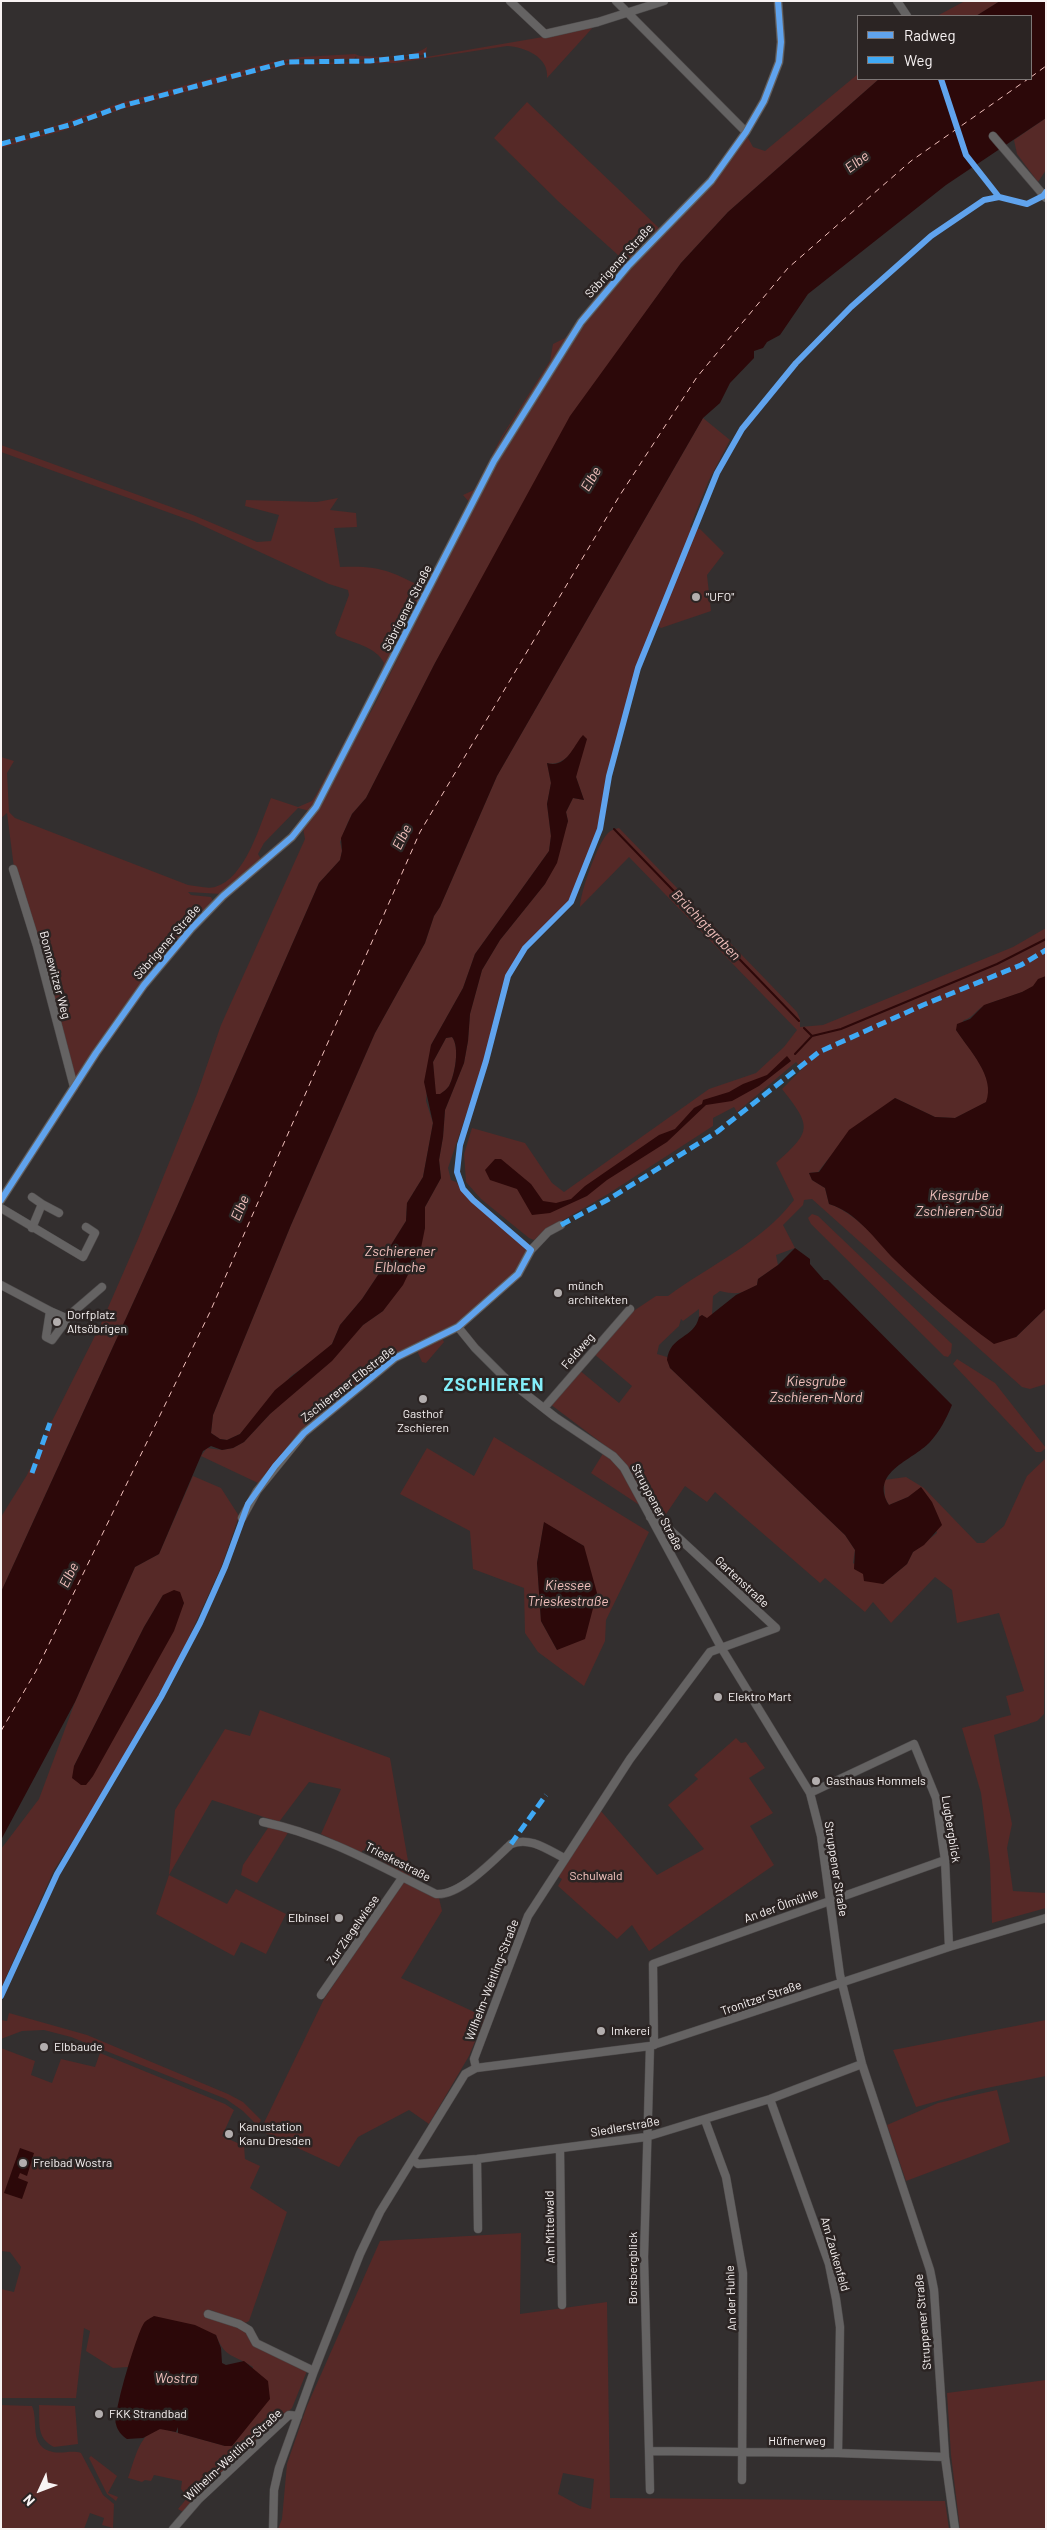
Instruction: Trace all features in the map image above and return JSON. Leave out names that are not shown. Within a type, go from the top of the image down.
[{"type":"street","points":[[510,1],[545,34],[627,14],[664,1]]},
{"type":"street","points":[[616,1],[746,132]]},
{"type":"street","name":"Söbrigener Straße","points":[[1,1200],[74,1087],[144,985],[186,935],[223,896],[292,837],[312,812],[494,461],[581,322],[628,266],[711,181],[746,132],[764,101],[779,62],[781,42],[778,1]]},
{"type":"street","points":[[897,1],[906,15]]},
{"type":"street","points":[[993,136],[1046,198]]},
{"type":"street","name":"Bonnewitzer Weg","points":[[13,869],[37,946],[74,1087]]},
{"type":"street","points":[[32,1197],[59,1213]]},
{"type":"street","points":[[32,1228],[42,1204]]},
{"type":"street","points":[[1,1208],[32,1228],[83,1256],[96,1233],[86,1227]]},
{"type":"street","name":"Zschierener Elbstraße","points":[[242,1518],[261,1484],[304,1433],[395,1358],[458,1327],[518,1274],[531,1250],[548,1232],[561,1225]]},
{"type":"street","points":[[1,1285],[66,1318]]},
{"type":"street","points":[[50,1311],[46,1337],[52,1340],[66,1321],[66,1318],[102,1286]]},
{"type":"street","name":"Feldweg","points":[[544,1408],[630,1309]]},
{"type":"street","name":"Struppener Straße","points":[[458,1327],[475,1348],[504,1377],[544,1408],[613,1456],[632,1481],[722,1649],[810,1793],[821,1836],[842,1982],[862,2064],[930,2270],[934,2290],[945,2457],[955,2529]]},
{"type":"street","name":"Gartenstraße","points":[[650,1517],[656,1517],[776,1628],[722,1649]]},
{"type":"street","name":"Wilhelm-Weitling-Straße","points":[[173,2529],[199,2499],[289,2415],[298,2416],[314,2371],[371,2230],[464,2074],[476,2068],[474,2059],[522,1930],[534,1904],[630,1760],[710,1652],[722,1649]]},
{"type":"street","name":"Lugbergblick","points":[[810,1793],[914,1744],[936,1798],[945,1860],[949,1947]]},
{"type":"street","name":"Trieskestraße","points":[[263,1822],[317,1837],[376,1863],[436,1894],[445,1895],[489,1864],[511,1844],[520,1840],[528,1841],[564,1858]]},
{"type":"street","name":"An der Ölmühle","points":[[653,1964],[945,1860]]},
{"type":"street","name":"Zur Ziegelwiese","points":[[322,1995],[402,1878]]},
{"type":"street","name":"Tronitzer Straße","points":[[476,2068],[652,2046],[949,1947],[1046,1918]]},
{"type":"street","name":"Borsbergblick","points":[[650,2490],[644,2257],[646,2137],[652,2046],[653,1964]]},
{"type":"street","name":"Siedlerstraße","points":[[413,2160],[418,2164],[477,2159],[646,2137],[770,2099],[862,2064]]},
{"type":"street","name":"Am Zaukenfeld","points":[[770,2099],[829,2264],[836,2299],[840,2327],[838,2453]]},
{"type":"street","name":"An der Huhle","points":[[705,2120],[726,2177],[743,2273],[742,2480]]},
{"type":"street","name":"Am Mittelwald","points":[[560,2149],[562,2305]]},
{"type":"street","points":[[477,2159],[478,2229]]},
{"type":"street","points":[[208,2314],[239,2324],[249,2330],[256,2344],[314,2371]]},
{"type":"street","points":[[272,2529],[274,2490],[298,2416]]},
{"type":"street","name":"Hüfnerweg","points":[[648,2451],[838,2453],[945,2457]]},
{"type":"green space","points":[[965,1],[1000,1],[978,15],[939,15]]},
{"type":"green space","points":[[596,24],[547,78],[544,64],[534,54],[521,48],[507,46],[396,63],[286,65],[119,110],[62,131],[1,148],[1,145],[63,129],[121,107],[286,63],[369,62],[426,57],[543,37]]},
{"type":"green space","points":[[427,47],[426,53],[422,55],[357,60],[356,56],[354,59],[299,59],[272,64],[211,83],[122,105],[24,138],[1,143],[1,141],[26,136],[123,102],[272,62],[301,57],[355,54],[377,57],[395,56],[412,54]]},
{"type":"green space","points":[[857,75],[857,80],[878,80],[728,212],[681,263],[630,334],[435,663],[366,798],[352,814],[348,822],[340,842],[342,851],[340,860],[319,883],[175,1211],[1,1592],[1,1517],[27,1475],[48,1431],[49,1423],[52,1421],[100,1326],[197,1094],[221,1025],[305,839],[303,828],[314,815],[375,704],[497,460],[582,323],[630,267],[713,182],[747,136],[753,147],[765,151]]},
{"type":"green space","points":[[527,102],[660,229],[649,236],[579,321],[504,435],[470,503],[463,495],[474,490],[502,436],[550,361],[553,344],[565,338],[617,270],[619,262],[618,255],[559,202],[494,138]]},
{"type":"green space","points":[[1046,118],[1046,170],[1038,182],[1017,154],[1014,140]]},
{"type":"green space","points":[[703,418],[730,440],[709,480],[690,527],[700,529],[724,553],[707,575],[711,611],[661,628],[654,624],[637,669],[610,765],[602,816],[572,897],[521,951],[509,970],[499,996],[483,1065],[448,1168],[451,1180],[456,1182],[468,1198],[526,1247],[527,1253],[520,1267],[453,1327],[402,1351],[302,1432],[258,1483],[201,1456],[207,1448],[222,1450],[233,1448],[244,1442],[270,1414],[363,1325],[383,1311],[425,1228],[425,1207],[441,1178],[439,1160],[445,1110],[464,1063],[470,1014],[482,970],[500,940],[545,884],[568,821],[566,812],[573,798],[584,800],[576,777],[581,737],[576,747],[563,760],[553,764],[547,763],[551,783],[547,804],[551,836],[549,851],[475,954],[463,988],[431,1045],[426,1101],[433,1123],[423,1177],[407,1203],[406,1221],[386,1253],[380,1272],[362,1299],[340,1325],[332,1344],[321,1355],[291,1376],[240,1434],[227,1440],[220,1439],[211,1433],[213,1415],[291,1225],[375,1033],[425,943],[434,916],[440,907],[497,776]]},
{"type":"green space","points":[[1,445],[193,515],[257,542],[271,541],[279,515],[245,506],[246,500],[317,502],[338,498],[330,510],[356,513],[357,527],[334,528],[340,567],[365,567],[385,570],[426,589],[310,811],[298,808],[264,843],[258,854],[261,859],[221,894],[188,892],[191,895],[211,897],[213,901],[158,963],[108,1030],[78,1076],[74,1078],[14,868],[7,813],[1,818],[1,757],[14,761],[7,773],[9,812],[15,818],[188,885],[205,888],[215,887],[226,882],[243,862],[257,835],[271,798],[298,807],[312,801],[380,675],[384,663],[381,657],[370,649],[337,636],[335,633],[349,595],[348,590],[329,584],[195,522],[1,452]]},
{"type":"green space","points":[[619,828],[797,1012],[800,1019],[800,1027],[823,1025],[1013,947],[1046,928],[1046,976],[1025,991],[983,1006],[964,1020],[956,1030],[985,1074],[989,1093],[987,1102],[955,1118],[935,1117],[895,1098],[829,1158],[818,1172],[809,1173],[812,1180],[825,1188],[829,1204],[855,1219],[884,1245],[924,1287],[953,1308],[1016,1337],[1046,1308],[1046,1384],[1030,1389],[1022,1387],[812,1199],[804,1200],[803,1205],[783,1225],[795,1248],[776,1255],[778,1265],[758,1279],[757,1285],[747,1290],[739,1293],[720,1291],[713,1296],[712,1315],[707,1319],[702,1315],[699,1317],[699,1309],[683,1321],[681,1319],[679,1326],[659,1345],[657,1354],[667,1357],[670,1368],[845,1535],[855,1550],[853,1563],[883,1584],[907,1564],[913,1552],[937,1533],[921,1488],[908,1497],[889,1505],[885,1498],[884,1480],[906,1477],[924,1488],[977,1543],[984,1543],[1004,1526],[1027,1476],[1046,1458],[1044,1714],[1037,1721],[994,1735],[1012,1824],[1007,1848],[1013,1891],[1046,1893],[1046,1908],[992,1923],[990,1863],[981,1793],[962,1728],[1011,1715],[1006,1696],[1024,1691],[999,1613],[957,1623],[952,1590],[935,1577],[891,1623],[873,1602],[865,1612],[825,1578],[820,1583],[715,1492],[707,1502],[685,1486],[662,1520],[591,1473],[607,1447],[550,1404],[578,1369],[619,1403],[632,1386],[593,1353],[632,1312],[656,1296],[668,1296],[751,1241],[781,1215],[794,1200],[776,1163],[802,1136],[804,1128],[799,1112],[782,1089],[802,1069],[796,1062],[737,1112],[734,1107],[713,1118],[713,1126],[608,1194],[548,1229],[534,1240],[481,1199],[466,1182],[464,1154],[472,1128],[525,1143],[552,1183],[564,1192],[709,1089],[756,1073],[784,1047],[797,1030],[629,857],[580,907],[586,880],[599,846],[608,833]]},
{"type":"green space","points":[[452,1037],[456,1047],[453,1075],[449,1086],[440,1095],[435,1094],[433,1062],[446,1038]]},
{"type":"green space","points":[[812,1214],[818,1216],[952,1344],[951,1353],[948,1357],[944,1356],[811,1224],[808,1218]]},
{"type":"green space","points":[[442,1338],[444,1342],[426,1363],[422,1362],[418,1353],[419,1349]]},
{"type":"green space","points":[[957,1359],[995,1383],[1046,1448],[1041,1452],[1036,1452],[953,1364]]},
{"type":"green space","points":[[494,1437],[649,1532],[606,1620],[605,1641],[584,1686],[538,1652],[525,1633],[524,1588],[473,1569],[470,1531],[400,1494],[427,1448],[474,1476]],"holes":[[[544,1523],[584,1546],[557,1650],[541,1621],[537,1563]]]},
{"type":"green space","points":[[193,1476],[221,1488],[239,1516],[222,1565],[179,1659],[88,1817],[54,1870],[1,1988],[1,1849],[39,1799],[75,1702],[135,1567],[159,1554]],"holes":[[[163,1595],[184,1603],[89,1782],[74,1766],[144,1627]]]},
{"type":"green space","points":[[260,1710],[390,1758],[411,1878],[363,1850],[361,1853],[321,1834],[341,1789],[309,1782],[279,1822],[212,1800],[169,1875],[175,1810],[225,1729],[250,1736]]},
{"type":"green space","name":"Schulwald","points":[[736,1738],[741,1743],[746,1742],[765,1768],[749,1778],[773,1813],[750,1826],[774,1865],[649,1951],[632,1925],[617,1939],[558,1886],[562,1879],[557,1876],[600,1810],[657,1875],[704,1849],[668,1805],[698,1779],[694,1775]]},
{"type":"green space","points":[[270,1825],[289,1831],[257,1883],[241,1875],[243,1865]]},
{"type":"green space","points":[[169,1875],[227,1904],[236,1889],[286,1914],[266,1954],[241,1942],[234,1956],[156,1914]]},
{"type":"green space","points":[[403,1882],[439,1898],[442,1911],[401,1978],[485,2017],[469,2056],[429,2124],[409,2110],[358,2137],[339,2167],[265,2133],[261,2129],[324,1999]]},
{"type":"green space","points":[[9,2013],[87,2035],[228,2094],[243,2102],[261,2120],[258,2126],[243,2111],[226,2099],[71,2037],[44,2030],[22,2031],[1,2039],[1,2020],[7,2021]]},
{"type":"green space","points":[[1046,2020],[1046,2076],[977,2090],[916,2107],[893,2050]]},
{"type":"green space","points":[[1,2048],[35,2061],[31,2075],[52,2083],[61,2059],[95,2067],[100,2053],[225,2104],[234,2110],[222,2136],[244,2146],[245,2159],[260,2166],[250,2188],[287,2212],[249,2321],[243,2324],[209,2309],[247,2331],[253,2346],[307,2371],[292,2408],[183,2512],[178,2509],[188,2497],[181,2489],[182,2481],[154,2475],[151,2481],[145,2480],[142,2482],[128,2478],[136,2454],[144,2439],[149,2433],[156,2430],[164,2429],[225,2446],[253,2367],[227,2352],[219,2343],[216,2335],[145,2322],[128,2367],[113,2368],[86,2351],[90,2331],[84,2328],[76,2398],[1,2398],[1,2289],[14,2292],[21,2267],[10,2252],[1,2251]]},
{"type":"green space","points":[[997,2090],[1010,2142],[906,2181],[887,2125],[938,2103]]},
{"type":"green space","points":[[521,2233],[520,2314],[607,2302],[610,2498],[945,2501],[949,2529],[278,2529],[282,2519],[287,2464],[307,2406],[380,2241]],"holes":[[[563,2473],[594,2479],[591,2509],[580,2506],[558,2494]]]},
{"type":"green space","points":[[1046,2380],[1046,2529],[960,2529],[951,2455],[947,2393]]},
{"type":"green space","points":[[1,2405],[32,2406],[37,2439],[45,2449],[53,2452],[81,2453],[103,2495],[114,2504],[113,2528],[102,2525],[104,2518],[90,2513],[84,2529],[1,2529]]},
{"type":"green space","points":[[39,2405],[75,2406],[78,2444],[54,2447],[44,2439],[39,2424]]},
{"type":"green space","points":[[91,2456],[117,2476],[108,2493],[118,2497],[116,2501],[107,2494],[89,2458]]},
{"type":"water","points":[[1000,1],[1046,1],[1046,118],[946,185],[808,294],[780,335],[767,342],[763,348],[754,351],[754,358],[730,383],[720,403],[703,418],[497,776],[440,907],[434,916],[425,943],[375,1033],[291,1225],[213,1415],[211,1433],[220,1439],[227,1440],[240,1434],[275,1390],[332,1344],[340,1325],[362,1299],[380,1272],[386,1253],[406,1221],[407,1203],[423,1177],[433,1123],[424,1082],[431,1045],[463,988],[475,954],[549,851],[551,836],[547,804],[551,783],[547,763],[554,764],[565,759],[583,735],[587,739],[576,777],[584,800],[573,798],[566,812],[568,821],[557,863],[545,884],[500,940],[482,970],[470,1014],[464,1063],[445,1110],[439,1160],[441,1178],[425,1207],[425,1228],[421,1248],[403,1285],[383,1311],[363,1325],[332,1361],[270,1414],[244,1442],[233,1448],[222,1450],[211,1446],[203,1451],[159,1554],[135,1567],[75,1702],[1,1840],[1,1592],[175,1211],[319,883],[340,860],[342,851],[341,838],[352,814],[366,798],[435,663],[570,416],[681,263],[728,212],[878,80],[1032,80],[1032,15],[978,15]],"holes":[[[452,1037],[456,1047],[455,1068],[449,1086],[440,1094],[436,1094],[433,1062],[446,1038]]]},
{"type":"water","name":"Kiesgrube Zschieren-Süd","points":[[1046,976],[1046,1308],[1016,1337],[994,1344],[955,1314],[919,1282],[857,1220],[848,1213],[829,1204],[825,1188],[812,1180],[809,1173],[819,1172],[849,1130],[895,1098],[935,1117],[955,1118],[986,1102],[988,1093],[984,1074],[980,1064],[956,1030],[957,1024],[970,1019],[984,1005],[1022,992],[1033,986],[1038,979]]},
{"type":"water","points":[[787,1056],[791,1061],[759,1086],[732,1101],[706,1105],[667,1142],[607,1180],[587,1196],[550,1213],[532,1215],[517,1189],[490,1180],[485,1170],[495,1159],[501,1159],[531,1184],[543,1201],[556,1203],[571,1199],[585,1186],[659,1135],[675,1129],[694,1108],[702,1104],[703,1100],[729,1092],[743,1084],[767,1075]]},
{"type":"water","name":"Kiesgrube Zschieren-Nord","points":[[795,1248],[810,1259],[810,1264],[824,1280],[828,1280],[952,1405],[937,1434],[922,1449],[895,1468],[884,1484],[884,1494],[889,1505],[908,1497],[921,1487],[932,1502],[942,1525],[924,1545],[913,1552],[907,1564],[883,1584],[864,1581],[863,1574],[854,1569],[855,1550],[845,1535],[670,1368],[667,1360],[673,1346],[692,1329],[699,1317],[702,1315],[707,1318],[736,1295],[757,1285],[758,1279],[778,1265]]},
{"type":"water","name":"Kiessee Trieskestraße","points":[[544,1522],[584,1546],[597,1593],[585,1639],[557,1650],[541,1621],[537,1563]]},
{"type":"water","points":[[174,1590],[180,1592],[184,1603],[174,1631],[93,1776],[86,1785],[81,1785],[72,1778],[74,1766],[144,1627],[163,1595]]},
{"type":"water","name":"Freibad Wostra","points":[[20,2148],[34,2153],[27,2176],[20,2173],[18,2178],[28,2182],[22,2199],[4,2193]]},
{"type":"water","name":"Wostra","points":[[154,2316],[195,2325],[216,2335],[221,2348],[222,2363],[226,2365],[244,2361],[268,2381],[270,2399],[232,2446],[225,2446],[178,2433],[178,2427],[176,2432],[160,2429],[143,2438],[127,2439],[119,2431],[116,2417],[131,2356],[144,2323]]},
{"type":"waterway","name":"Brüchigtgraben","points":[[614,829],[799,1021]]},
{"type":"waterway","name":"Brüchigtgraben","points":[[804,1028],[812,1036],[841,1029],[997,964],[1046,939]]},
{"type":"waterway","points":[[795,1054],[812,1036]]},
{"type":"ferry route","points":[[1032,76],[1046,66]]},
{"type":"ferry route","points":[[941,80],[966,155]]},
{"type":"ferry route","points":[[1,1731],[36,1671],[210,1312],[420,832],[620,495],[697,377],[788,268],[911,161],[1027,80]]},
{"type":"marked path","points":[[1,144],[73,124],[122,106],[286,62],[370,61],[426,55]]},
{"type":"marked path","points":[[561,1225],[609,1199],[717,1132],[819,1052],[923,1005],[1021,965],[1046,950]]},
{"type":"marked path","points":[[32,1473],[50,1423]]},
{"type":"marked path","points":[[511,1844],[546,1795]]},
{"type":"cycle path","points":[[1,1200],[96,1053],[144,985],[191,929],[223,896],[292,837],[316,807],[494,461],[581,322],[628,266],[711,181],[746,132],[764,101],[779,62],[781,42],[778,1]]},
{"type":"cycle path","points":[[941,80],[966,155],[999,197]]},
{"type":"cycle path","points":[[1,1996],[57,1874],[161,1697],[200,1623],[225,1567],[248,1504],[275,1466],[304,1433],[395,1358],[458,1327],[518,1274],[531,1250],[473,1200],[463,1189],[457,1172],[460,1145],[486,1061],[508,976],[525,948],[571,902],[600,829],[609,776],[638,668],[717,473],[742,429],[796,363],[851,307],[931,236],[984,200],[999,197],[1027,204],[1043,196],[1046,192]]},
{"type":"place","name":"\"UFO\"","points":[[696,597]]},
{"type":"place","name":"münch architekten","points":[[558,1293]]},
{"type":"place","name":"Dorfplatz Altsöbrigen","points":[[57,1322]]},
{"type":"place","name":"Gasthof Zschieren","points":[[423,1399]]},
{"type":"place","name":"Elektro Mart","points":[[718,1697]]},
{"type":"place","name":"Gasthaus Hommels","points":[[816,1781]]},
{"type":"place","name":"Elbinsel","points":[[339,1918]]},
{"type":"place","name":"Imkerei","points":[[601,2031]]},
{"type":"place","name":"Elbbaude","points":[[44,2047]]},
{"type":"place","name":"Kanustation Kanu Dresden","points":[[229,2134]]},
{"type":"place","name":"Freibad Wostra","points":[[23,2163]]},
{"type":"place","name":"FKK Strandbad","points":[[99,2414]]},
{"type":"district","name":"ZSCHIEREN","points":[[494,1385]]},
{"type":"water label","name":"Elbe","points":[[857,162]]},
{"type":"water label","name":"Elbe","points":[[591,479]]},
{"type":"water label","name":"Elbe","points":[[402,837]]},
{"type":"water label","name":"Elbe","points":[[240,1208]]},
{"type":"water label","name":"Zschierener Elblache","points":[[400,1260]]},
{"type":"water label","name":"Elbe","points":[[69,1575]]}]
